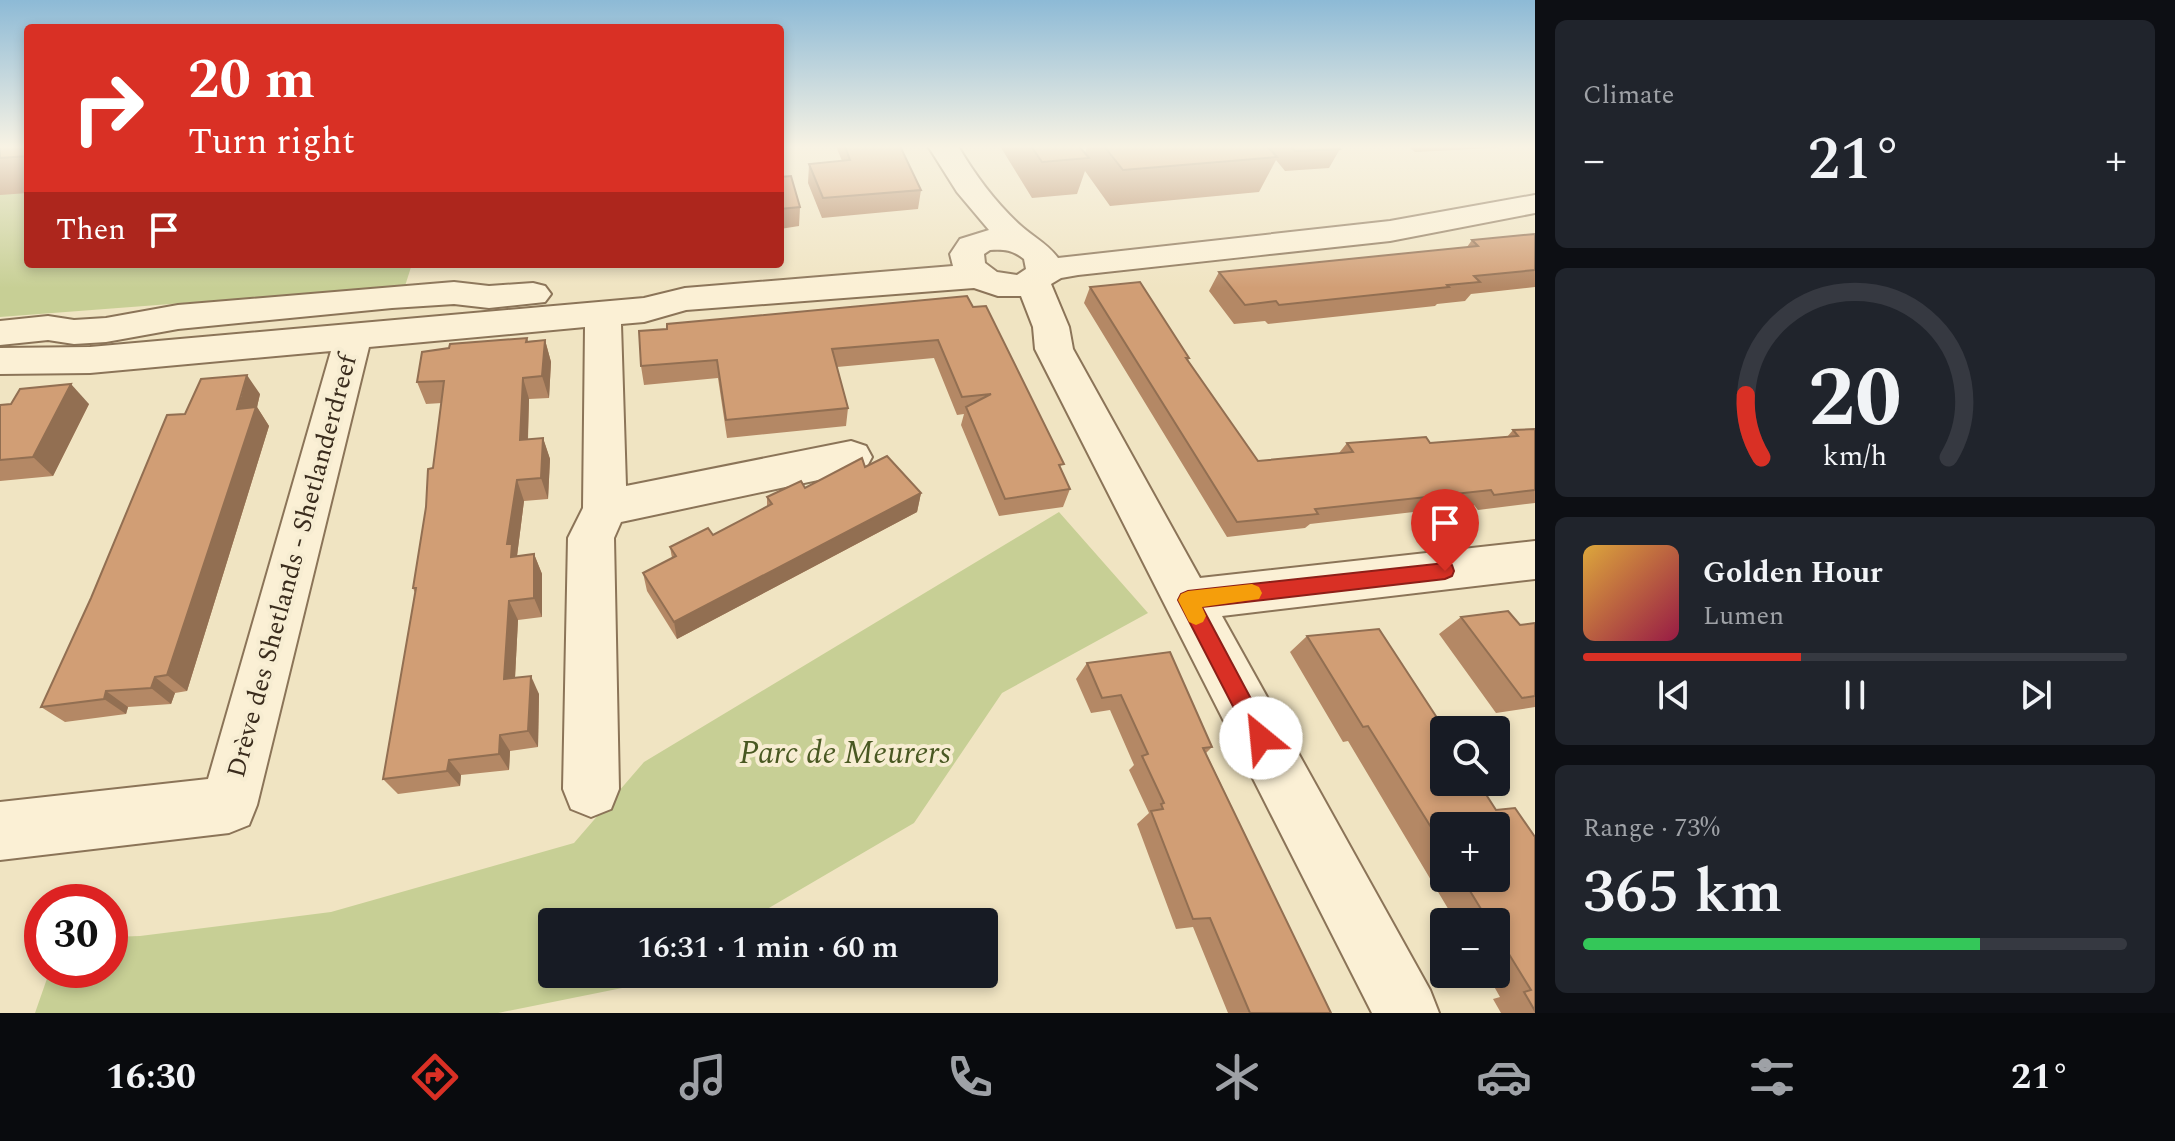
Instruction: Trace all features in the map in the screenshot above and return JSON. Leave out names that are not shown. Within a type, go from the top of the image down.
[{"type":"street","points":[[973,193],[996,222],[1030,329],[1054,349],[1407,1013]]},
{"type":"street","points":[[0,333],[48,328],[74,332],[106,330],[178,317],[392,297],[454,293],[489,297],[1007,263],[1389,214],[1478,193]]},
{"type":"street","points":[[0,361],[24,358],[56,362],[644,310],[685,299],[943,277],[1007,263],[1078,265],[1390,231],[1535,204]]},
{"type":"street","points":[[591,789],[591,538],[605,508],[603,314]]},
{"type":"street","name":"Drève des Shetlands - Shetlanderdreef","points":[[0,831],[229,805],[353,337]]},
{"type":"street","points":[[605,508],[851,457]]},
{"type":"street","points":[[1188,600],[1535,560]]},
{"type":"green space","points":[[0,193],[24,193],[24,268],[411,268],[405,286],[0,317]]},
{"type":"green space","name":"Parc de Meurers","points":[[1059,512],[1148,613],[1002,693],[914,823],[769,908],[538,908],[538,988],[622,988],[498,1013],[35,1013],[44,988],[128,988],[128,936],[331,912],[574,843],[644,762]]},
{"type":"building","points":[[784,193],[796,193],[800,207],[784,209]]},
{"type":"building","points":[[821,193],[881,193],[823,198]]},
{"type":"building","points":[[1535,234],[1535,270],[1474,276],[1480,282],[1447,285],[1449,287],[1279,305],[1276,301],[1245,305],[1219,272],[1478,246],[1472,240]]},
{"type":"building","points":[[1140,282],[1189,358],[1186,358],[1258,461],[1353,452],[1347,443],[1426,437],[1430,443],[1518,436],[1513,430],[1535,429],[1535,490],[1494,495],[1491,490],[1315,509],[1318,514],[1237,522],[1090,287]]},
{"type":"building","points":[[967,296],[973,307],[986,306],[1064,464],[1059,465],[1070,489],[1005,499],[966,407],[991,394],[962,397],[938,340],[832,349],[848,408],[726,420],[717,360],[641,366],[639,331],[667,329],[667,324]]},
{"type":"building","points":[[527,338],[526,342],[545,340],[542,376],[523,378],[520,440],[543,438],[541,478],[517,480],[507,544],[512,544],[511,557],[534,554],[534,598],[509,601],[504,679],[531,676],[528,731],[500,735],[499,754],[449,760],[447,771],[383,779],[416,588],[413,588],[426,507],[428,469],[433,468],[444,381],[417,382],[422,352],[449,348],[450,344]]},
{"type":"building","points":[[247,375],[237,409],[256,407],[167,675],[155,677],[151,688],[106,691],[104,699],[41,707],[91,598],[167,415],[185,414],[201,379]]},
{"type":"building","points":[[71,384],[33,457],[0,460],[0,405],[11,404],[20,389]]},
{"type":"building","points":[[887,456],[921,493],[674,622],[643,573],[676,556],[670,547],[708,528],[713,535],[772,504],[767,497],[801,481],[805,488],[862,458],[865,467]]},
{"type":"building","points":[[1508,611],[1520,625],[1535,623],[1535,696],[1522,698],[1461,617]]},
{"type":"building","points":[[1379,629],[1436,716],[1430,716],[1430,796],[1487,796],[1496,810],[1515,808],[1535,837],[1535,1011],[1524,992],[1531,990],[1510,956],[1510,908],[1480,908],[1471,892],[1510,892],[1510,812],[1430,812],[1430,826],[1368,726],[1363,727],[1307,636]]},
{"type":"building","points":[[1170,652],[1212,747],[1203,748],[1331,1013],[1250,1013],[1210,918],[1193,919],[1151,811],[1163,809],[1161,804],[1164,803],[1142,756],[1148,754],[1121,695],[1102,698],[1087,663]]},
{"type":"slow traffic","points":[[1196,616],[1188,600],[1252,593]]},
{"type":"route","points":[[1261,738],[1188,600],[1445,571]]}]
